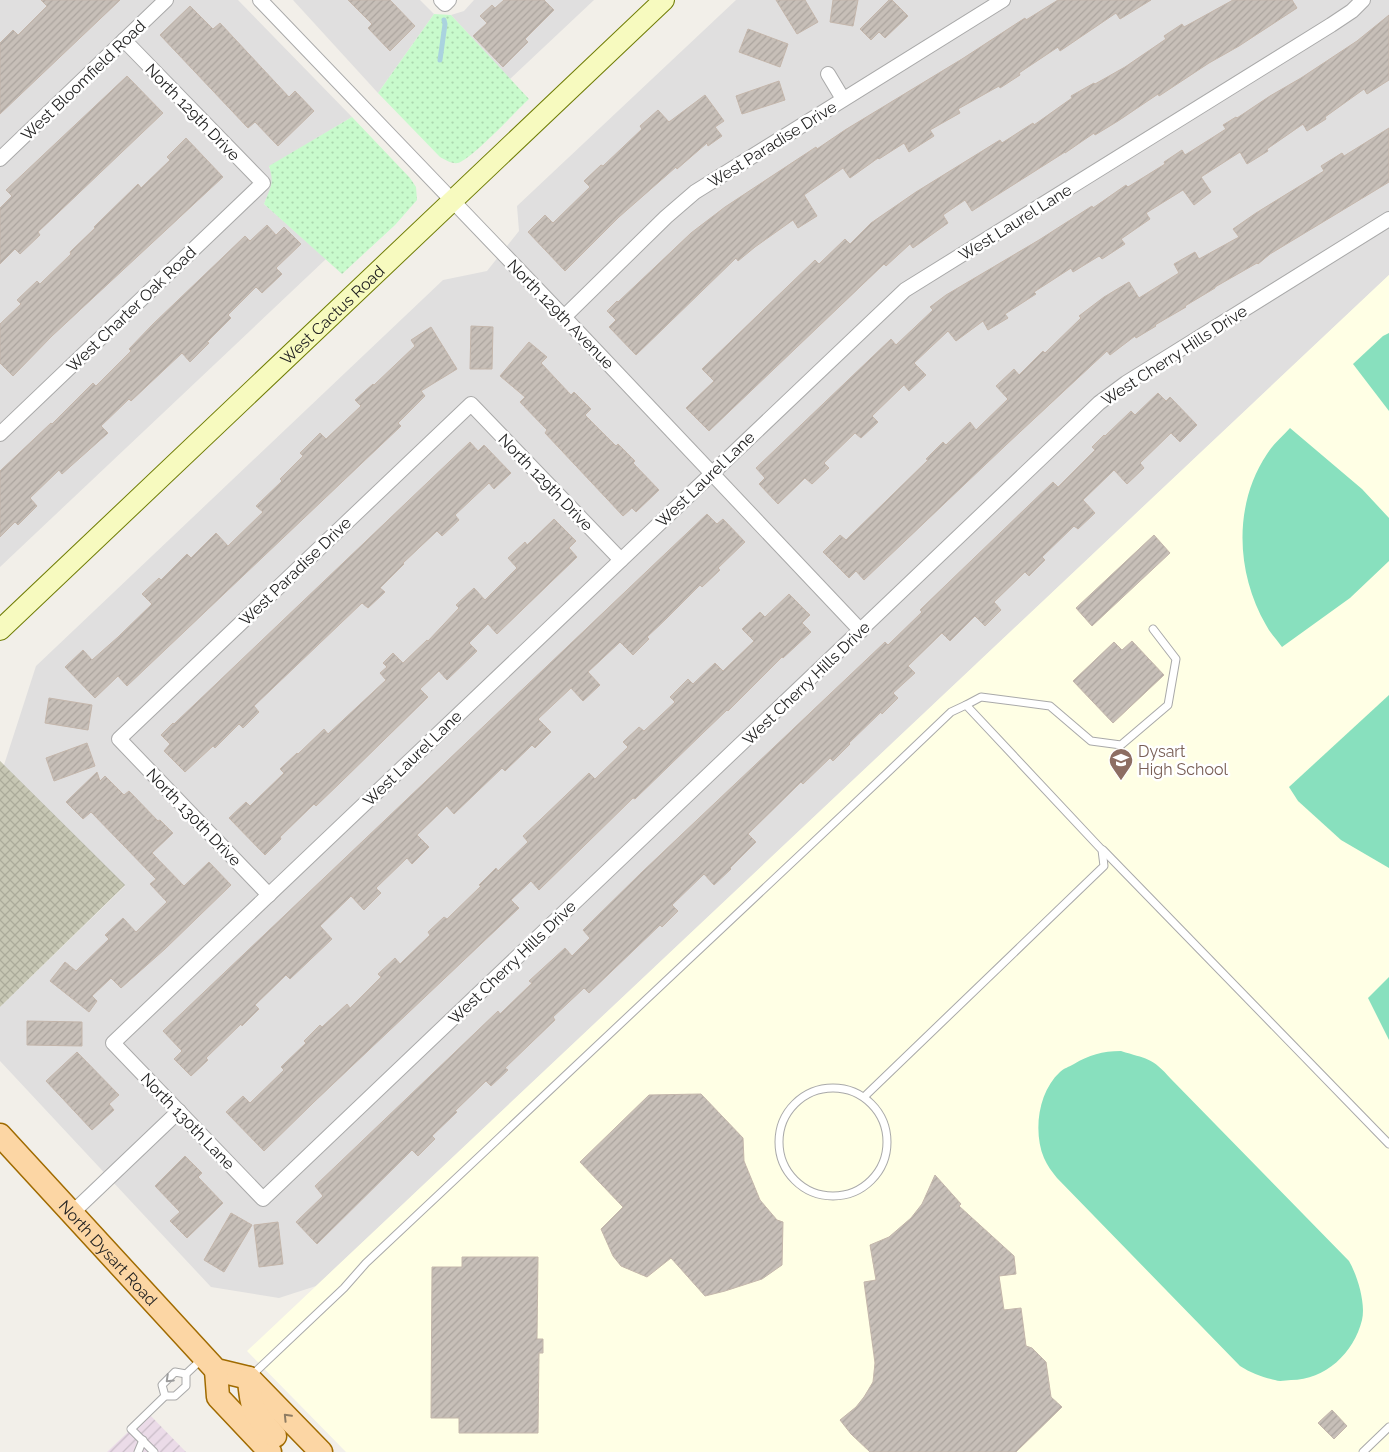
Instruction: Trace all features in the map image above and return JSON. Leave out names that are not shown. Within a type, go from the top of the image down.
[{"type":"main road","name":"West Cactus Road","points":[[0,630],[664,0]]},
{"type":"main road","name":"North Dysart Road","points":[[0,1136],[210,1363]]},
{"type":"main road","points":[[210,1363],[249,1378],[321,1452]]},
{"type":"main road","points":[[210,1363],[218,1397],[270,1452]]},
{"type":"main road","points":[[249,1378],[255,1414],[280,1441],[282,1452]]},
{"type":"street","name":"West Bloomfield Road","points":[[0,159],[166,0]]},
{"type":"street","name":"North 129th Avenue","points":[[260,0],[861,631]]},
{"type":"street","name":"West Paradise Drive","points":[[564,317],[666,217],[695,192],[1003,0]]},
{"type":"street","name":"West Laurel Lane","points":[[113,1043],[906,290],[1324,29],[1352,11],[1363,0]]},
{"type":"street","name":"North 129th Drive","points":[[124,40],[263,183]]},
{"type":"street","points":[[828,74],[843,99]]},
{"type":"street","name":"West Charter Oak Road","points":[[0,434],[263,183]]},
{"type":"street","name":"West Cherry Hills Drive","points":[[263,1199],[1099,403],[1126,383],[1389,219]]},
{"type":"street","name":"North 129th Drive","points":[[471,404],[620,560]]},
{"type":"street","name":"West Paradise Drive","points":[[119,739],[471,404]]},
{"type":"street","name":"North 130th Drive","points":[[119,739],[269,895]]},
{"type":"street","name":"North 130th Lane","points":[[113,1043],[263,1199]]},
{"type":"street","points":[[72,1213],[179,1111]]},
{"type":"lane","points":[[249,1378],[344,1288],[366,1263],[951,712],[981,697],[1050,706],[1091,741],[1121,745],[1168,705],[1176,659],[1153,629]]},
{"type":"lane","points":[[966,705],[1102,850],[1389,1144]]},
{"type":"lane","points":[[864,1097],[1104,866],[1102,850]]},
{"type":"lane","points":[[826,1088],[852,1091],[864,1097],[876,1108],[884,1122],[888,1138],[881,1170],[857,1192],[841,1196],[825,1196],[809,1191],[796,1182],[786,1169],[780,1154],[779,1138],[783,1122],[791,1108],[801,1098],[826,1088]]},
{"type":"lane","points":[[165,1396],[162,1385],[175,1372],[186,1374],[210,1363]]},
{"type":"lane","points":[[154,1452],[131,1429],[165,1396],[175,1396],[186,1386],[186,1374]]},
{"type":"lane","points":[[1363,1452],[1389,1427]]},
{"type":"lane","points":[[138,1452],[143,1440]]},
{"type":"shaded area","points":[[0,0],[238,0],[352,117],[269,167],[273,176],[272,186],[264,204],[326,259],[0,567]]},
{"type":"shaded area","points":[[293,0],[420,0],[434,14],[378,93]]},
{"type":"shaded area","points":[[474,0],[594,0],[510,79],[451,15],[464,11]]},
{"type":"shaded area","points":[[736,0],[1389,0],[1389,275],[316,1286],[279,1298],[211,1287],[0,1061],[0,1007],[125,886],[4,765],[36,666],[443,280],[487,271],[519,231],[517,206]]},
{"type":"shaded area","name":"Dysart High School","points":[[1389,275],[1389,1452],[346,1452],[247,1351]]},
{"type":"shaded area","points":[[0,761],[125,885],[0,1007]]},
{"type":"shaded area","points":[[148,1413],[186,1452],[107,1452]]},
{"type":"green space","points":[[434,14],[451,15],[529,99],[483,144],[458,163],[440,157],[378,93]]},
{"type":"green space","points":[[352,117],[410,178],[416,187],[417,200],[395,225],[342,274],[264,204],[272,182],[269,166]]},
{"type":"green space","points":[[1389,333],[1389,411],[1353,364],[1383,336]]},
{"type":"green space","points":[[1290,428],[1362,489],[1389,518],[1389,561],[1350,598],[1282,647],[1268,628],[1256,605],[1244,561],[1242,539],[1248,495],[1256,474],[1269,450]]},
{"type":"green space","points":[[1389,695],[1389,868],[1341,840],[1298,801],[1289,787]]},
{"type":"green space","points":[[1389,977],[1389,1040],[1368,998]]},
{"type":"green space","points":[[1121,1051],[1143,1058],[1159,1066],[1349,1261],[1360,1289],[1363,1306],[1362,1320],[1358,1332],[1345,1353],[1326,1370],[1303,1379],[1279,1381],[1266,1378],[1240,1366],[1057,1178],[1050,1168],[1041,1148],[1038,1125],[1042,1101],[1053,1080],[1063,1069],[1085,1058],[1096,1054]]},
{"type":"building","points":[[41,0],[120,0],[0,114],[0,43],[13,30],[18,35],[47,6]]},
{"type":"building","points":[[348,0],[390,0],[415,26],[390,51],[368,28],[372,24]]},
{"type":"building","points":[[504,0],[544,0],[554,10],[525,39],[528,42],[503,67],[473,36],[487,23],[480,16],[492,5],[495,8]]},
{"type":"building","points":[[776,0],[805,0],[818,22],[797,34]]},
{"type":"building","points":[[833,0],[858,0],[853,26],[830,22]]},
{"type":"building","points":[[889,0],[892,0],[908,16],[885,38],[879,32],[871,40],[860,29]]},
{"type":"building","points":[[1058,0],[1151,0],[1120,19],[1116,13],[1060,51],[1058,47],[1000,88],[999,86],[958,109],[960,113],[930,130],[934,136],[909,152],[904,143],[878,158],[850,178],[843,168],[804,195],[817,216],[798,228],[793,220],[738,261],[736,258],[636,355],[609,327],[616,320],[607,311],[691,233],[725,207],[816,147],[817,149],[1025,18],[1026,20]]},
{"type":"building","points":[[1233,0],[1292,0],[1297,8],[1159,96],[1158,94],[1095,135],[1094,133],[972,211],[965,200],[943,215],[948,223],[913,248],[910,244],[886,266],[884,264],[709,431],[686,408],[714,381],[702,369],[815,260],[819,264],[845,239],[850,244],[871,223],[916,192],[1000,140],[1002,143],[1033,123],[1034,125],[1072,98],[1071,96],[1125,67],[1166,39],[1164,36],[1182,24],[1184,27]]},
{"type":"building","points":[[190,6],[213,29],[220,23],[289,97],[295,91],[314,111],[278,146],[255,122],[248,128],[160,35]]},
{"type":"building","points":[[1389,15],[1389,80],[1367,94],[1364,89],[1325,117],[1326,119],[1307,131],[1303,124],[1267,149],[1268,151],[1247,164],[1240,152],[1201,177],[1211,192],[1194,205],[1183,190],[1146,213],[1150,219],[1121,239],[1125,244],[1102,259],[1099,256],[1073,272],[1071,268],[1034,292],[1036,294],[1005,314],[1008,318],[988,330],[983,321],[956,341],[948,331],[914,363],[926,375],[909,391],[904,385],[872,416],[878,422],[861,438],[855,433],[824,463],[829,468],[812,484],[805,478],[778,504],[759,484],[765,478],[756,468],[891,339],[896,345],[933,310],[930,307],[946,295],[1092,206],[1093,208],[1126,185],[1128,187],[1165,164],[1164,162],[1182,150],[1185,155],[1226,129],[1223,125],[1301,78],[1357,41]]},
{"type":"building","points":[[748,29],[788,44],[780,67],[739,52]]},
{"type":"building","points":[[127,76],[163,113],[38,232],[40,235],[20,254],[15,249],[0,264],[0,208],[12,196],[6,190]]},
{"type":"building","points":[[779,81],[785,100],[742,114],[736,96]]},
{"type":"building","points":[[705,95],[724,121],[715,127],[722,136],[708,146],[707,143],[677,169],[676,167],[619,217],[565,271],[528,232],[545,215],[553,223],[590,187],[584,181],[601,165],[603,166],[642,129],[640,126],[658,110],[669,122]]},
{"type":"building","points":[[1389,128],[1389,182],[1270,254],[1258,264],[1215,287],[1156,326],[1136,338],[1135,336],[1110,355],[1107,351],[864,580],[856,571],[849,578],[823,552],[840,535],[846,540],[928,460],[926,459],[943,442],[946,445],[970,422],[976,430],[1008,399],[996,386],[1014,369],[1019,375],[1081,318],[1079,316],[1104,297],[1129,282],[1139,298],[1179,273],[1174,264],[1195,252],[1199,259],[1239,237],[1233,229],[1324,171],[1321,166],[1342,153],[1344,156]]},
{"type":"building","points":[[186,138],[223,177],[52,336],[13,376],[0,363],[0,324],[21,304],[17,300],[37,281],[40,284],[138,184],[141,188],[170,160],[167,157]]},
{"type":"building","points":[[267,225],[276,235],[284,227],[301,244],[276,268],[282,274],[262,293],[256,287],[228,315],[231,318],[190,362],[182,353],[131,401],[129,399],[101,426],[108,433],[62,474],[59,470],[30,498],[37,506],[18,525],[15,522],[0,537],[0,471],[52,424],[93,383],[96,386],[131,351],[129,349],[153,324],[245,236],[250,241]]},
{"type":"building","points":[[471,326],[493,327],[492,369],[470,369]]},
{"type":"building","points":[[431,327],[457,369],[421,391],[425,396],[398,423],[401,426],[127,686],[118,676],[95,698],[65,667],[83,650],[92,660],[118,637],[152,604],[142,594],[159,578],[161,580],[187,554],[191,558],[216,533],[228,546],[263,512],[256,506],[282,481],[280,479],[303,456],[300,453],[320,433],[326,439],[361,406],[355,400],[374,385],[415,346],[411,340]]},
{"type":"building","points":[[529,342],[547,357],[541,363],[571,395],[574,392],[591,409],[585,415],[616,446],[618,444],[635,461],[633,463],[659,490],[636,512],[632,508],[623,516],[545,433],[547,430],[520,402],[525,397],[500,376]]},
{"type":"building","points":[[1158,393],[1166,401],[1170,397],[1197,425],[1180,442],[1171,433],[1140,463],[1144,468],[1127,484],[1114,470],[1083,500],[1095,513],[1078,529],[1074,526],[1042,557],[1045,560],[1029,576],[1025,572],[994,602],[1001,610],[985,626],[975,616],[950,641],[942,633],[908,666],[915,673],[893,693],[898,698],[849,743],[833,761],[830,758],[803,784],[801,782],[748,834],[756,842],[731,869],[714,885],[704,874],[672,905],[678,911],[662,927],[660,925],[589,993],[584,988],[553,1017],[555,1020],[505,1068],[508,1070],[491,1086],[486,1081],[432,1136],[435,1139],[418,1156],[412,1150],[317,1244],[296,1222],[323,1196],[315,1186],[498,1011],[500,1014],[532,983],[529,981],[565,948],[572,956],[590,938],[583,930],[641,873],[885,642],[888,645],[922,612],[920,610],[1053,482],[1058,487],[1095,450],[1092,447],[1104,435],[1131,411],[1135,415]]},
{"type":"building","points":[[470,442],[478,451],[484,445],[511,473],[494,489],[489,483],[455,515],[459,520],[442,536],[437,531],[403,563],[380,588],[385,592],[368,608],[362,603],[254,706],[259,712],[243,728],[239,724],[215,748],[213,746],[185,772],[164,751],[170,744],[161,735]]},
{"type":"building","points":[[707,514],[717,524],[723,519],[745,542],[718,568],[720,570],[702,587],[700,585],[647,637],[649,639],[633,655],[620,642],[588,672],[600,685],[583,701],[571,688],[538,719],[551,732],[535,748],[532,745],[505,771],[502,768],[454,814],[447,806],[417,835],[429,847],[412,864],[407,858],[376,888],[381,893],[364,910],[351,896],[320,926],[332,939],[290,979],[286,975],[255,1005],[259,1009],[206,1058],[208,1060],[191,1076],[174,1059],[182,1051],[163,1031]]},
{"type":"building","points":[[554,519],[576,541],[569,548],[577,557],[497,634],[488,624],[469,643],[477,651],[447,680],[439,671],[420,689],[428,697],[316,806],[314,804],[280,837],[281,839],[265,855],[229,818],[246,802],[250,806],[284,773],[280,769],[297,753],[324,729],[328,734],[386,680],[380,673],[387,667],[383,663],[393,653],[403,663],[428,641],[459,608],[456,605],[474,588],[485,600],[517,568],[508,558],[525,542],[527,545]]},
{"type":"building","points":[[1154,535],[1170,553],[1092,626],[1076,608]]},
{"type":"building","points":[[789,594],[810,615],[802,623],[811,632],[782,657],[635,799],[633,798],[539,890],[531,881],[511,900],[519,908],[264,1151],[226,1112],[243,1096],[250,1103],[284,1070],[281,1067],[306,1043],[304,1041],[320,1025],[322,1027],[347,1004],[350,1008],[381,977],[378,974],[395,958],[400,964],[430,935],[428,932],[444,917],[447,919],[481,886],[479,885],[496,868],[498,871],[528,842],[523,836],[589,773],[595,779],[628,747],[623,742],[639,727],[644,731],[675,702],[670,697],[688,679],[693,684],[715,663],[723,671],[754,641],[742,629],[760,612],[765,617]]},
{"type":"building","points":[[1132,641],[1164,675],[1113,723],[1073,681],[1114,642],[1122,650]]},
{"type":"building","points":[[49,698],[92,705],[88,730],[45,723]]},
{"type":"building","points":[[87,743],[95,766],[54,781],[46,758]]},
{"type":"building","points":[[97,772],[100,781],[105,776],[124,795],[129,791],[158,821],[160,820],[173,833],[152,853],[184,886],[209,862],[231,885],[165,949],[121,988],[111,978],[92,996],[97,1001],[89,1012],[50,981],[65,962],[76,971],[109,939],[105,935],[123,918],[136,932],[167,902],[150,884],[156,879],[91,812],[83,819],[66,802]]},
{"type":"building","points":[[27,1021],[82,1022],[82,1046],[27,1045]]},
{"type":"building","points":[[77,1052],[119,1095],[109,1104],[114,1110],[92,1130],[46,1081]]},
{"type":"building","points":[[701,1094],[743,1138],[744,1161],[760,1200],[777,1220],[783,1222],[782,1265],[762,1279],[705,1296],[671,1258],[647,1277],[621,1266],[613,1256],[601,1229],[623,1207],[580,1162],[649,1095]]},
{"type":"building","points":[[185,1156],[202,1173],[198,1177],[223,1203],[187,1238],[170,1221],[180,1212],[155,1186]]},
{"type":"building","points":[[935,1175],[961,1204],[959,1206],[1014,1256],[1016,1274],[999,1276],[1004,1310],[1021,1308],[1026,1346],[1032,1348],[1046,1362],[1051,1397],[1062,1407],[1016,1452],[870,1452],[851,1434],[840,1420],[856,1407],[873,1382],[875,1363],[864,1282],[876,1280],[870,1245],[889,1237],[911,1218],[922,1204]]},
{"type":"building","points":[[231,1213],[252,1225],[224,1272],[204,1260]]},
{"type":"building","points":[[278,1222],[283,1264],[259,1267],[254,1225]]},
{"type":"building","points":[[462,1257],[538,1257],[537,1339],[543,1339],[543,1353],[539,1353],[538,1433],[459,1433],[459,1418],[431,1418],[432,1267],[462,1267]]},
{"type":"building","points":[[1332,1410],[1347,1426],[1334,1439],[1318,1423]]},
{"type":"waterway","points":[[440,60],[444,20]]},
{"type":"place","name":"Dysart High School","points":[[1121,781]]}]
